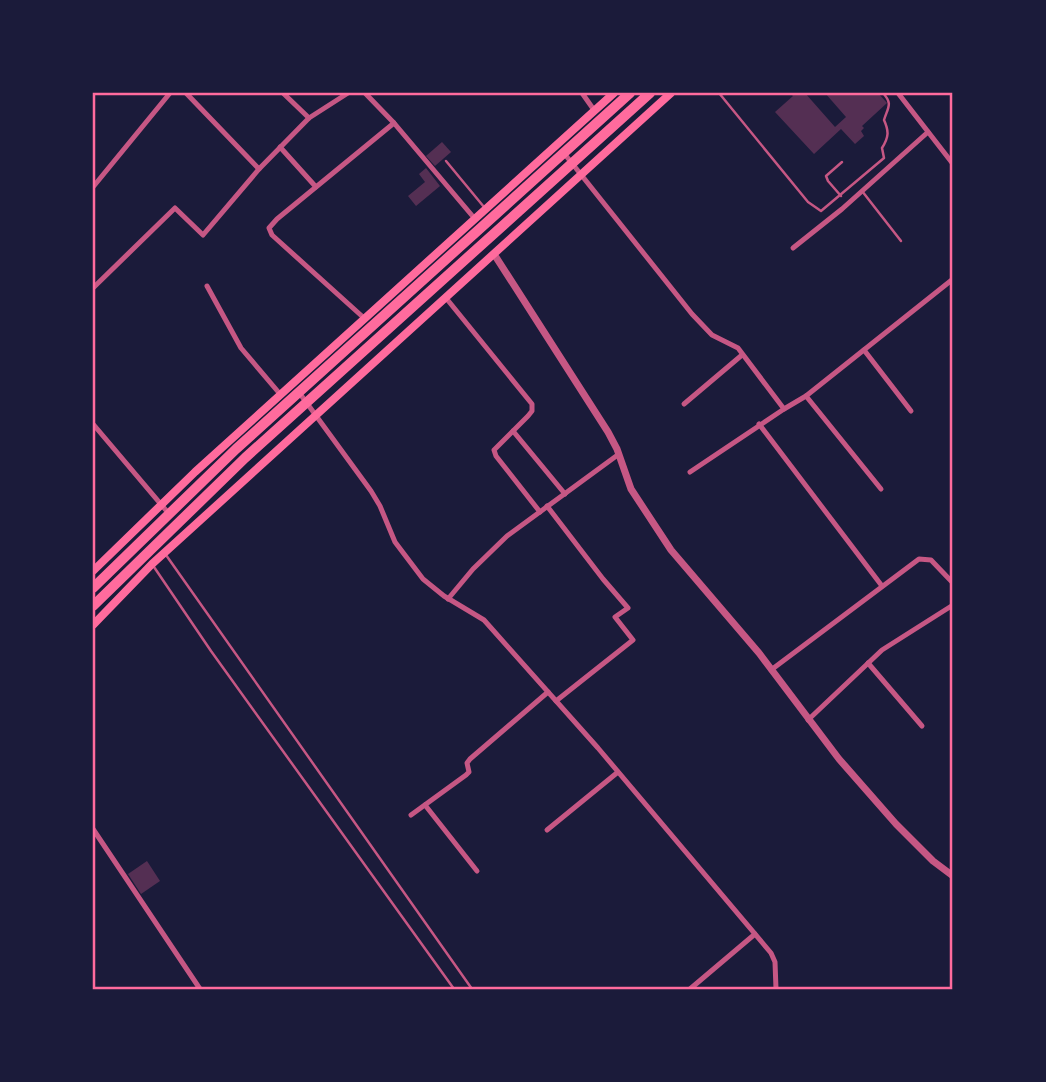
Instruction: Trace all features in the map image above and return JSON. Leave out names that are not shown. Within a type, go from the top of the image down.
[{"type":"highway","points":[[93,588],[236,449],[630,93]]},
{"type":"highway","points":[[93,606],[244,458],[650,93]]},
{"type":"main road","points":[[93,571],[280,394],[614,93]]},
{"type":"main road","points":[[93,625],[152,564],[671,93]]},
{"type":"main road","points":[[486,209],[510,239]]},
{"type":"street","points":[[93,187],[170,93]]},
{"type":"street","points":[[186,93],[259,169]]},
{"type":"street","points":[[283,93],[309,118]]},
{"type":"street","points":[[93,288],[175,208],[202,235],[259,169],[309,118],[348,93]]},
{"type":"street","points":[[365,93],[394,123],[475,219]]},
{"type":"street","points":[[582,93],[594,110]]},
{"type":"street","points":[[898,93],[953,164]]},
{"type":"street","points":[[364,318],[270,232],[271,225],[394,123]]},
{"type":"street","points":[[793,248],[928,132]]},
{"type":"street","points":[[557,144],[706,329],[734,345],[784,409]]},
{"type":"street","points":[[280,147],[316,187]]},
{"type":"street","points":[[494,254],[608,432],[631,489],[671,550],[896,824],[933,861],[953,876]]},
{"type":"street","points":[[690,472],[759,424],[806,396],[953,279]]},
{"type":"street","points":[[207,286],[241,348],[280,394]]},
{"type":"street","points":[[446,298],[532,404],[532,411],[495,447],[495,453],[540,512]]},
{"type":"street","points":[[864,350],[911,411]]},
{"type":"street","points":[[684,404],[743,355]]},
{"type":"street","points":[[292,383],[375,498],[389,531],[404,556],[423,579],[484,620],[618,772],[771,953],[775,962],[776,989]]},
{"type":"street","points":[[806,396],[881,489]]},
{"type":"street","points":[[93,424],[160,505],[188,531]]},
{"type":"street","points":[[759,424],[883,586]]},
{"type":"street","points":[[513,430],[565,494]]},
{"type":"street","points":[[449,599],[497,545],[619,454]]},
{"type":"street","points":[[547,506],[628,608],[615,617],[633,640],[556,701]]},
{"type":"street","points":[[771,670],[923,558],[935,564],[953,583]]},
{"type":"street","points":[[808,720],[882,650],[953,605]]},
{"type":"street","points":[[868,663],[922,726]]},
{"type":"street","points":[[411,815],[466,775],[469,772],[467,763],[470,758],[548,692]]},
{"type":"street","points":[[547,830],[618,772]]},
{"type":"street","points":[[425,805],[477,871]]},
{"type":"street","points":[[93,829],[200,989]]},
{"type":"street","points":[[690,989],[755,934]]},
{"type":"lane","points":[[719,93],[818,211],[824,210],[884,158],[882,148],[888,139],[884,120],[890,106],[883,93]]},
{"type":"lane","points":[[446,161],[486,209]]},
{"type":"lane","points":[[841,196],[827,176],[842,162]]},
{"type":"lane","points":[[862,191],[901,241]]},
{"type":"lane","points":[[164,553],[472,989]]},
{"type":"lane","points":[[152,564],[211,651],[454,989]]},
{"type":"building","points":[[790,93],[805,93],[835,127],[846,117],[825,93],[878,93],[887,103],[862,126],[864,136],[855,144],[841,129],[814,154],[775,112],[793,96]]},
{"type":"building","points":[[442,142],[451,152],[435,166],[426,156]]},
{"type":"building","points":[[426,168],[440,186],[416,206],[408,196],[425,182],[419,174]]},
{"type":"building","points":[[147,861],[160,881],[141,894],[128,874]]}]
